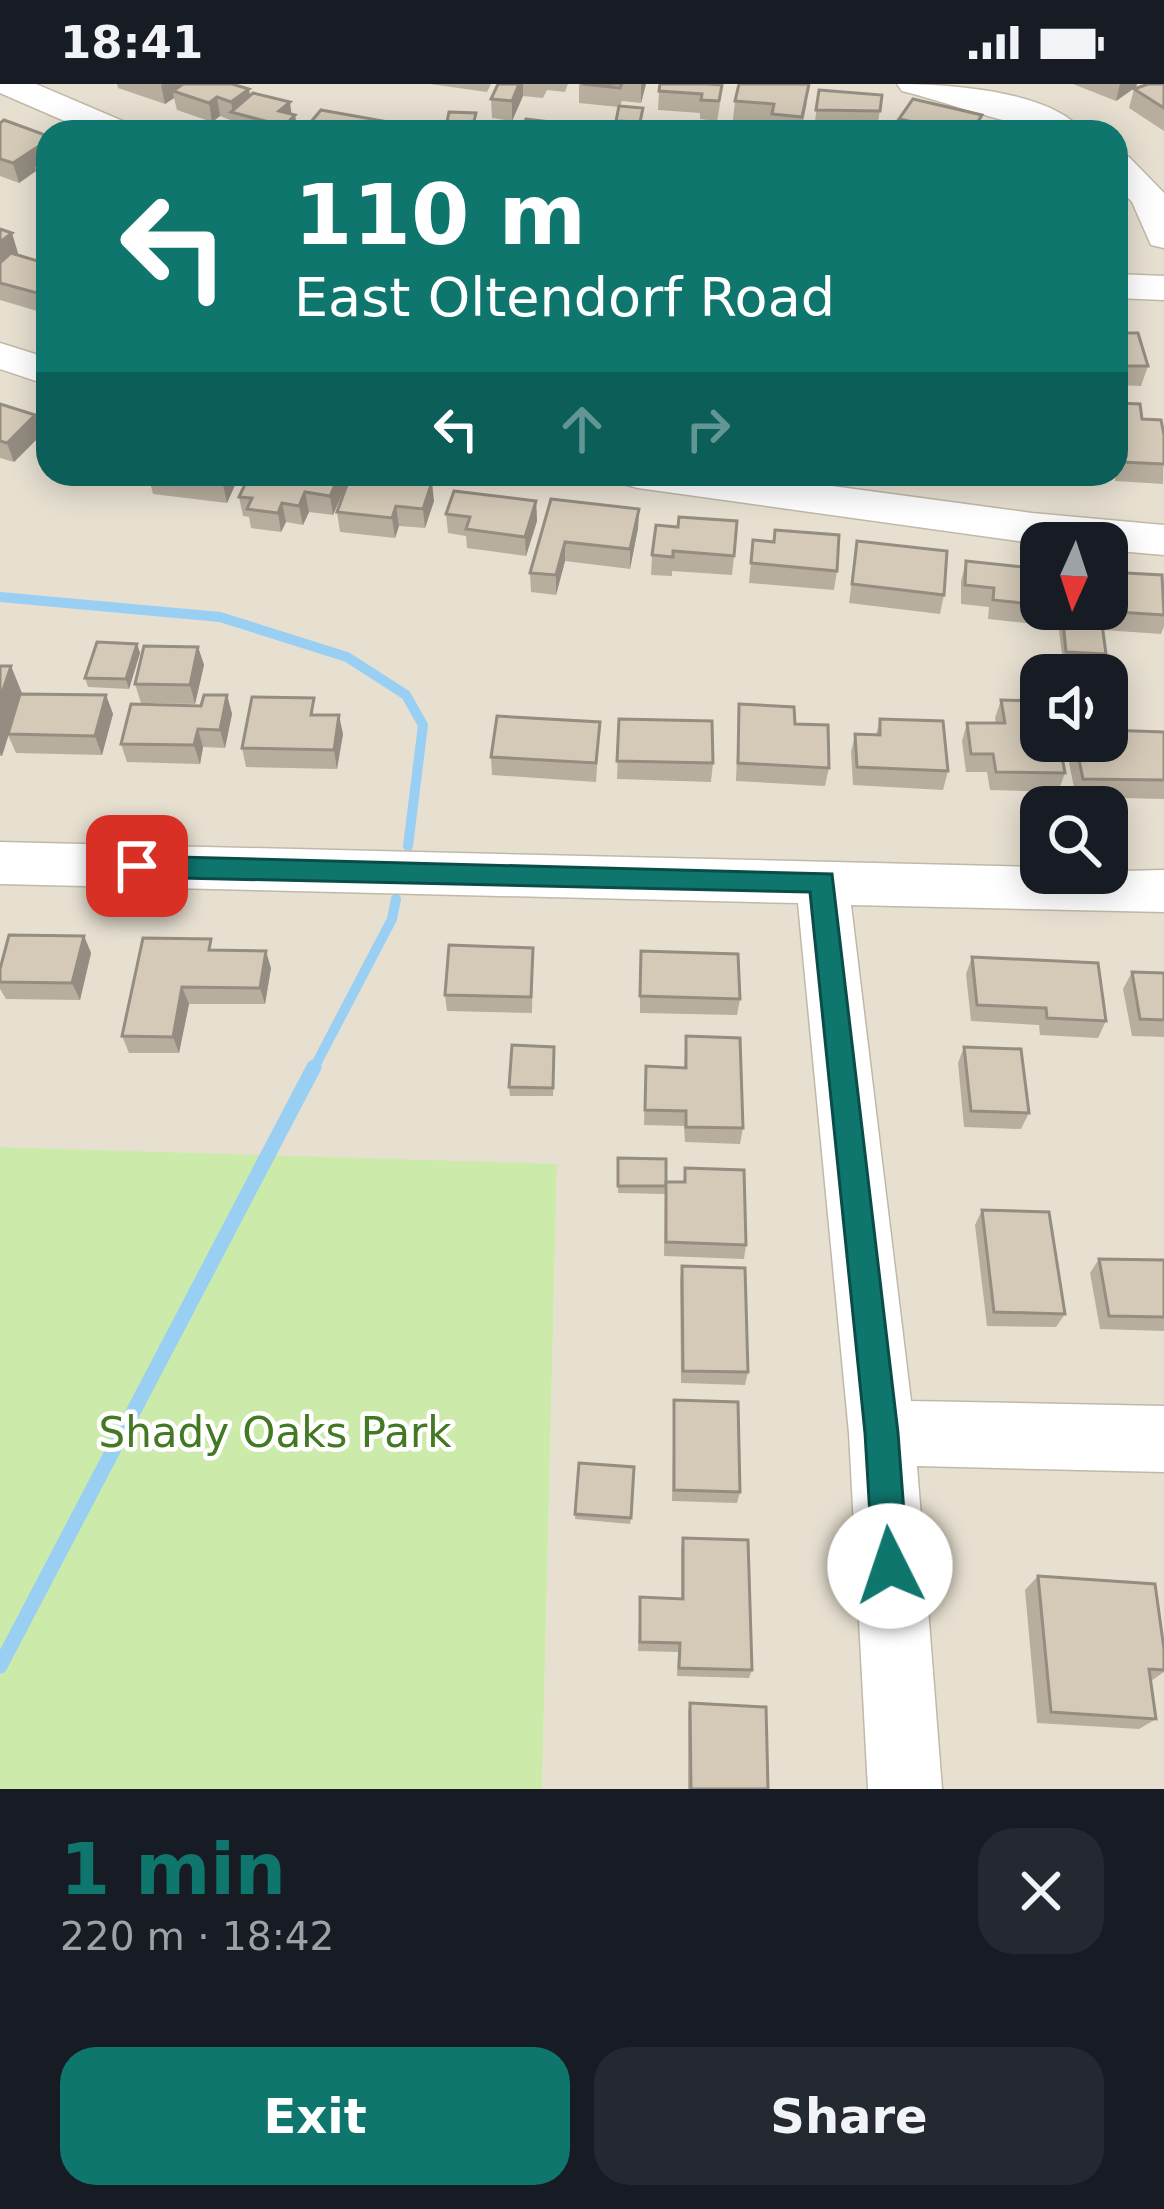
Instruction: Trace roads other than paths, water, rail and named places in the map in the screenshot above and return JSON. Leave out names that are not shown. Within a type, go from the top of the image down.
[{"type":"street","points":[[7,84],[92,120]]},
{"type":"street","points":[[914,84],[1019,110],[1040,120]]},
{"type":"street","points":[[1128,177],[1149,198],[1164,237]]},
{"type":"street","points":[[1128,286],[1164,288]]},
{"type":"street","points":[[0,355],[36,368]]},
{"type":"street","points":[[724,486],[1032,529],[1164,540]]},
{"type":"street","points":[[0,863],[1164,891]]},
{"type":"street","points":[[822,882],[882,1433],[904,1789]]},
{"type":"street","points":[[882,1433],[1164,1439]]},
{"type":"waterway","points":[[0,597],[220,617],[347,657],[406,695],[423,725],[408,846]]},
{"type":"waterway","points":[[313,1070],[392,919],[396,899]]},
{"type":"waterway","points":[[0,1666],[314,1067]]},
{"type":"park label","name":"Shady Oaks Park","points":[[275,1432]]}]
